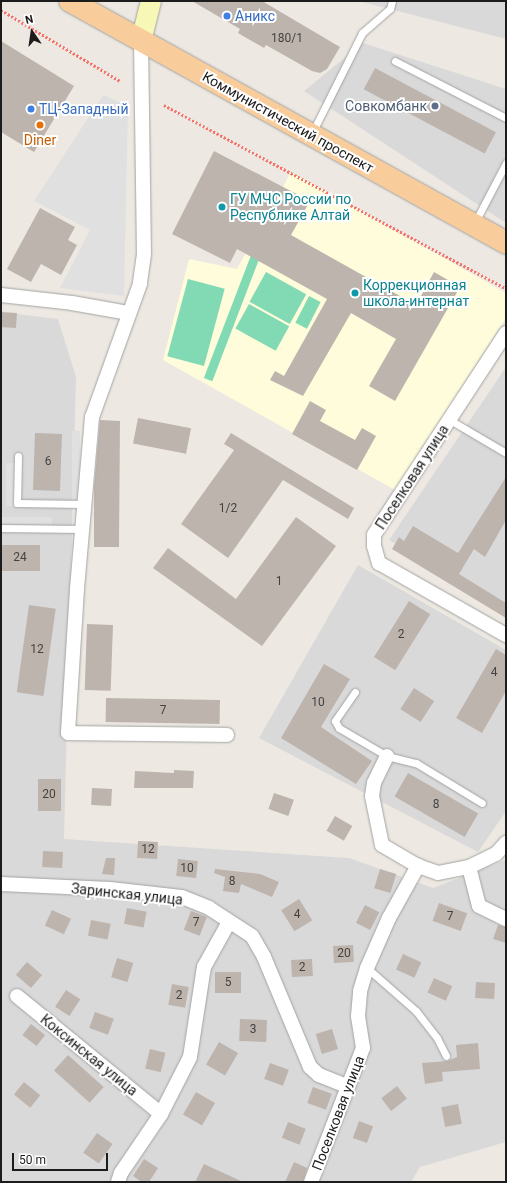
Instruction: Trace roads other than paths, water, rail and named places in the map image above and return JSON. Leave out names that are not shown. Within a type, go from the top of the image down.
[{"type":"main road","name":"Коммунистический проспект","points":[[70,1],[506,243]]},
{"type":"street","points":[[151,1],[141,41],[144,254],[140,284],[92,417],[84,504],[68,733],[227,735]]},
{"type":"street","points":[[1,295],[72,303],[129,313]]},
{"type":"street","name":"Поселковая улица","points":[[506,333],[374,535],[375,556],[379,563],[506,635]]},
{"type":"street","points":[[387,756],[374,783],[372,796],[382,845],[418,866],[438,873],[468,866],[496,854],[506,843]]},
{"type":"street","name":"Поселковая улица","points":[[311,1182],[346,1086],[362,1048],[358,1016],[360,991],[367,968],[389,918],[418,866]]},
{"type":"street","points":[[468,866],[479,906],[506,919]]},
{"type":"street","name":"Заринская улица","points":[[1,884],[110,889],[182,897],[209,908],[252,936],[264,957],[310,1067],[319,1075],[346,1086]]},
{"type":"street","points":[[118,1182],[121,1173],[161,1114],[190,1057],[204,967],[229,922]]},
{"type":"street","name":"Коксинская улица","points":[[17,996],[161,1114]]},
{"type":"lane","points":[[311,135],[362,33],[390,9],[392,1]]},
{"type":"lane","points":[[395,61],[506,118]]},
{"type":"lane","points":[[474,224],[506,163]]},
{"type":"lane","points":[[450,420],[506,454]]},
{"type":"lane","points":[[18,456],[17,503],[84,504]]},
{"type":"lane","points":[[1,528],[83,529]]},
{"type":"lane","points":[[355,692],[335,721],[339,728],[387,756],[416,763],[482,803]]},
{"type":"lane","points":[[367,968],[416,1011],[437,1038],[446,1056]]},
{"type":"place","name":"Аникс","points":[[227,16]]},
{"type":"place","name":"Совкомбанк","points":[[435,106]]},
{"type":"place","name":"ТЦ-Западный","points":[[31,109]]},
{"type":"place","name":"Diner","points":[[40,125]]},
{"type":"place","name":"ГУ МЧС России по Республике Алтай","points":[[222,207]]},
{"type":"place","name":"Коррекционная школа-интернат","points":[[355,293]]}]
